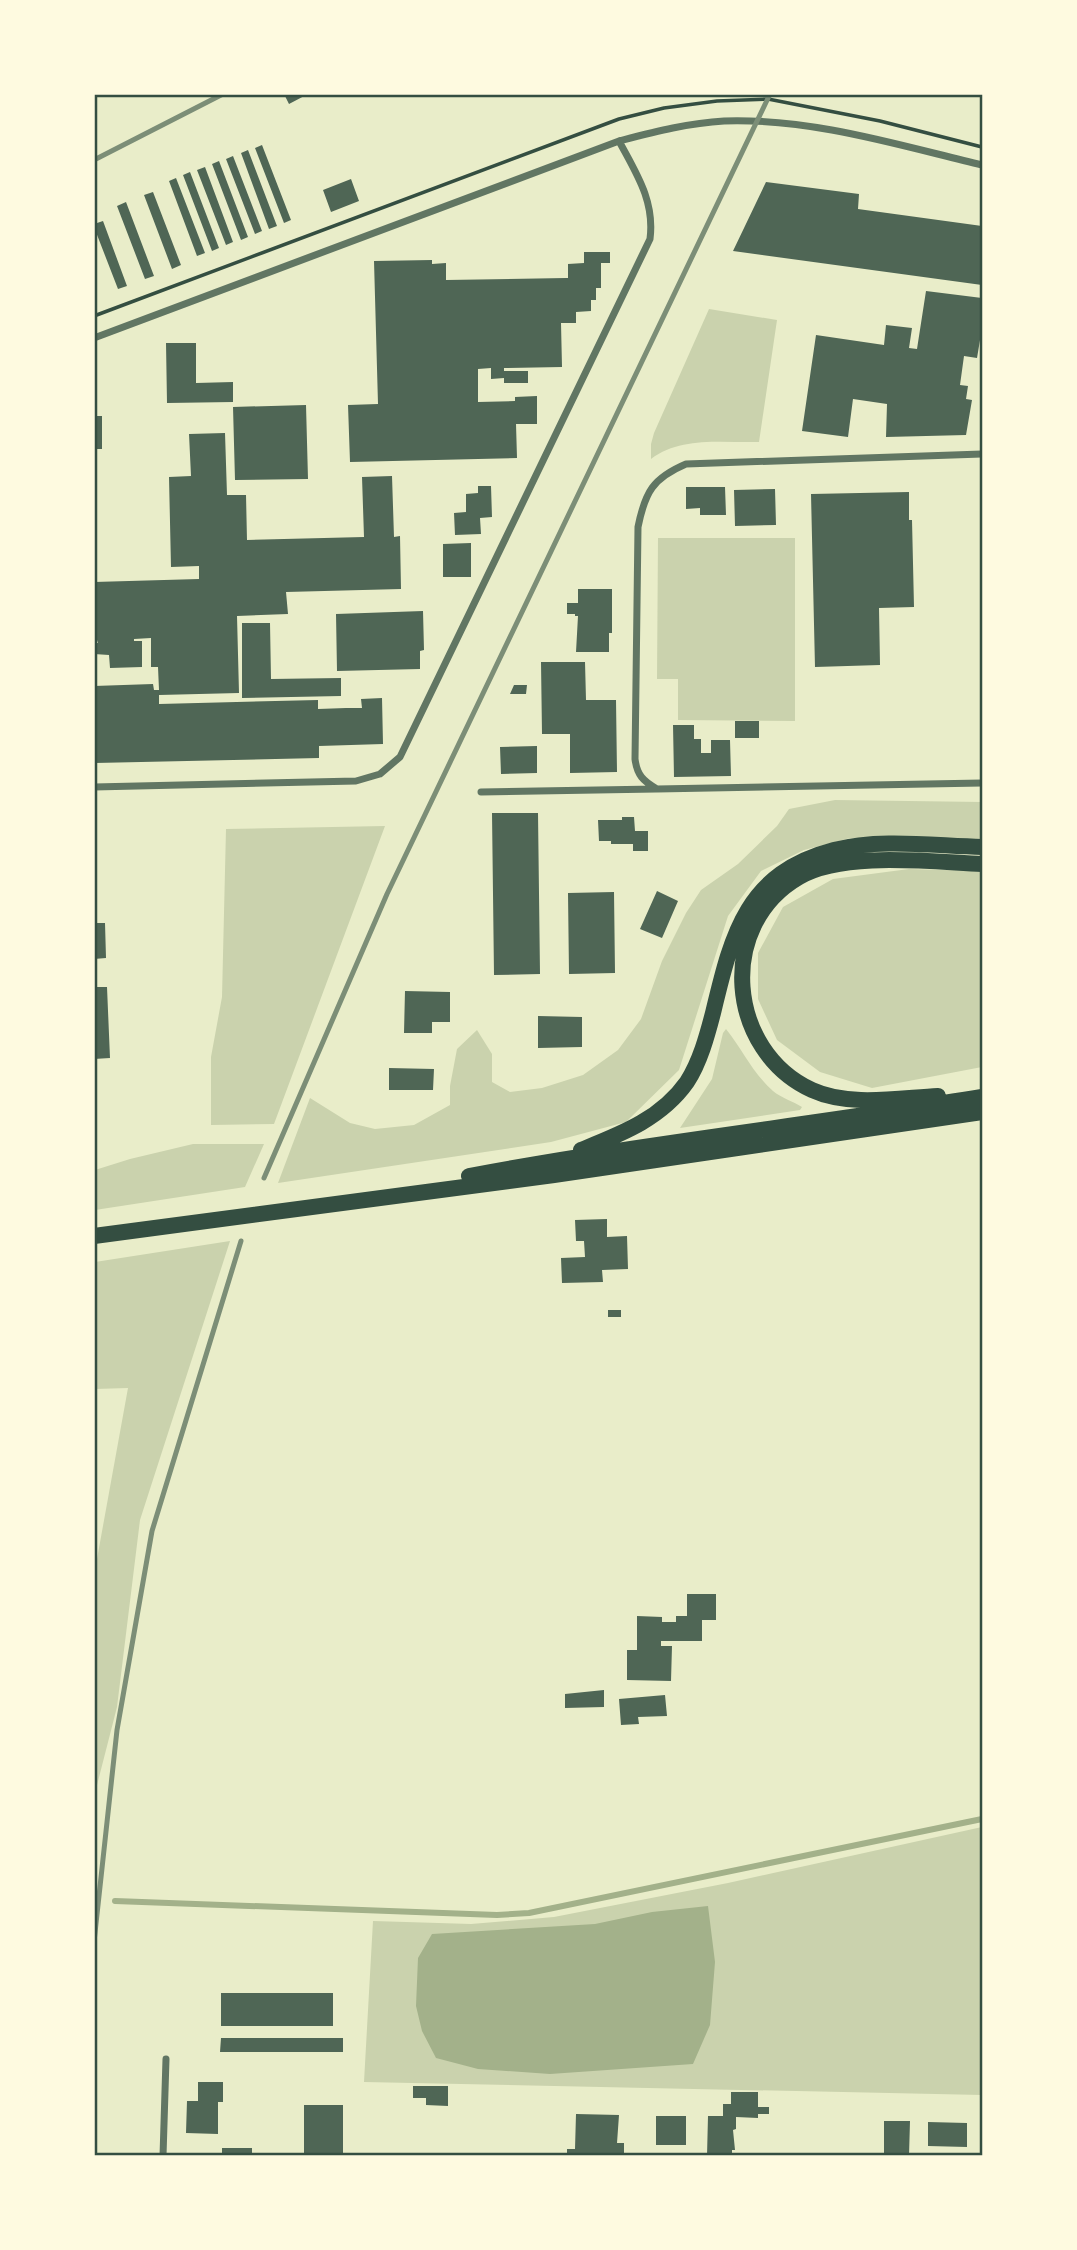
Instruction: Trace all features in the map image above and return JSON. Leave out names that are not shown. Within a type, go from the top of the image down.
[{"type":"highway","points":[[557,1160],[628,1131],[673,1099],[687,1081],[698,1060],[709,1026],[730,945],[752,902],[778,875],[817,855],[851,847],[894,844],[982,847]]},
{"type":"highway","points":[[982,864],[890,860],[845,863],[800,876],[766,906],[752,930],[744,955],[742,979],[743,1005],[753,1032],[765,1052],[786,1073],[812,1090],[837,1097],[860,1099],[982,1096]]},
{"type":"highway","points":[[315,1205],[557,1160],[859,1117],[982,1096]]},
{"type":"highway","points":[[94,1236],[554,1175],[982,1112]]},
{"type":"street","points":[[94,338],[619,141],[690,125],[722,121],[786,122],[821,127],[982,165]]},
{"type":"street","points":[[94,787],[356,781],[380,774],[400,757],[650,239],[650,205],[619,141]]},
{"type":"street","points":[[657,789],[644,782],[637,772],[635,759],[638,527],[643,501],[654,483],[686,464],[982,454]]},
{"type":"street","points":[[481,792],[982,783]]},
{"type":"street","points":[[163,2155],[166,2059]]},
{"type":"shaded area","points":[[709,309],[777,320],[759,442],[689,444],[675,447],[651,459],[654,433]]},
{"type":"shaded area","points":[[658,538],[795,538],[795,721],[678,720],[678,679],[657,679]]},
{"type":"shaded area","points":[[835,800],[982,802],[982,841],[850,838],[804,850],[761,871],[728,916],[679,1070],[626,1122],[551,1142],[278,1183],[310,1098],[350,1123],[375,1129],[414,1125],[450,1105],[450,1086],[457,1049],[477,1030],[492,1054],[492,1082],[510,1092],[542,1088],[583,1075],[618,1050],[641,1019],[662,961],[701,890],[738,864],[777,826],[789,809]]},
{"type":"shaded area","points":[[385,826],[274,1124],[211,1125],[211,1057],[222,997],[226,829]]},
{"type":"shaded area","points":[[909,869],[982,871],[982,1067],[872,1088],[820,1072],[777,1040],[758,999],[758,953],[783,907],[833,879]]},
{"type":"shaded area","points":[[726,1029],[765,1083],[776,1093],[802,1107],[800,1110],[680,1128],[712,1079]]},
{"type":"shaded area","points":[[193,1144],[264,1144],[245,1187],[95,1210],[95,1170]]},
{"type":"shaded area","points":[[230,1241],[140,1520],[117,1707],[95,1793],[95,1570],[128,1388],[95,1389],[95,1262]]},
{"type":"shaded area","points":[[982,1827],[982,2095],[364,2082],[373,1921],[471,1924],[554,1917],[728,1883]]},
{"type":"shaded area","points":[[708,1906],[715,1962],[710,2025],[693,2064],[550,2074],[478,2069],[436,2058],[422,2031],[416,2006],[418,1958],[432,1934],[595,1924],[652,1912]]},
{"type":"building","points":[[284,94],[308,94],[289,104]]},
{"type":"building","points":[[262,145],[291,220],[284,223],[255,148]]},
{"type":"building","points":[[248,150],[277,226],[269,229],[241,153]]},
{"type":"building","points":[[233,156],[262,231],[255,234],[226,159]]},
{"type":"building","points":[[219,161],[248,237],[241,240],[212,164]]},
{"type":"building","points":[[205,167],[233,242],[226,245],[197,170]]},
{"type":"building","points":[[190,172],[219,248],[212,251],[183,175]]},
{"type":"building","points":[[176,178],[205,253],[197,256],[169,181]]},
{"type":"building","points":[[351,179],[359,201],[331,212],[323,190]]},
{"type":"building","points":[[766,182],[859,194],[858,209],[982,226],[982,285],[733,251]]},
{"type":"building","points":[[153,192],[181,265],[172,269],[144,195]]},
{"type":"building","points":[[126,202],[154,276],[145,279],[117,206]]},
{"type":"building","points":[[103,221],[127,286],[118,289],[94,227],[94,224]]},
{"type":"building","points":[[584,252],[610,252],[610,263],[601,263],[601,288],[596,288],[596,300],[591,300],[591,311],[576,312],[576,323],[561,323],[562,367],[504,368],[504,371],[528,371],[528,383],[504,383],[504,378],[491,379],[491,368],[478,369],[478,402],[515,401],[515,397],[537,396],[537,424],[516,424],[517,458],[350,462],[348,405],[378,404],[374,261],[432,260],[432,264],[446,263],[446,280],[568,278],[568,264],[584,263]]},
{"type":"building","points":[[926,291],[982,298],[982,328],[977,358],[964,356],[960,385],[968,386],[966,399],[972,400],[966,435],[886,437],[887,404],[853,399],[848,437],[802,431],[816,335],[884,345],[886,325],[912,328],[909,348],[917,349]]},
{"type":"building","points":[[166,343],[196,343],[196,383],[233,382],[233,402],[167,403]]},
{"type":"building","points":[[306,405],[308,479],[235,480],[233,407]]},
{"type":"building","points":[[94,416],[102,416],[102,449],[94,449]]},
{"type":"building","points":[[225,433],[227,495],[246,495],[247,540],[364,537],[362,477],[392,476],[394,537],[400,536],[401,589],[286,592],[288,614],[237,616],[239,693],[159,695],[159,704],[318,700],[318,709],[362,708],[361,699],[382,698],[383,744],[319,746],[319,758],[95,763],[94,686],[153,684],[154,690],[159,690],[158,667],[151,667],[151,638],[134,639],[142,641],[142,667],[110,668],[109,655],[94,654],[94,643],[98,643],[94,640],[94,582],[199,579],[199,566],[171,567],[169,477],[191,476],[189,434]]},
{"type":"building","points":[[478,486],[491,486],[492,517],[480,518],[481,534],[455,535],[454,513],[466,512],[466,494],[478,493]]},
{"type":"building","points":[[686,487],[725,487],[726,515],[700,515],[700,508],[686,509]]},
{"type":"building","points":[[775,489],[776,525],[735,526],[734,490]]},
{"type":"building","points":[[909,492],[914,607],[879,608],[880,665],[815,667],[811,494]]},
{"type":"building","points":[[471,543],[471,577],[443,577],[443,544]]},
{"type":"building","points":[[578,589],[612,589],[609,652],[576,652],[578,616],[567,614],[567,603],[578,603]]},
{"type":"building","points":[[423,611],[424,650],[420,651],[420,669],[337,671],[336,614]]},
{"type":"building","points":[[242,623],[270,623],[271,679],[341,678],[341,696],[242,698]]},
{"type":"building","points":[[541,662],[585,662],[586,700],[616,700],[617,772],[570,773],[570,734],[542,734]]},
{"type":"building","points":[[514,685],[527,685],[526,694],[510,694]]},
{"type":"building","points":[[735,721],[759,721],[759,738],[735,738]]},
{"type":"building","points":[[673,725],[694,725],[694,739],[701,739],[701,753],[711,753],[711,740],[730,740],[731,776],[674,777]]},
{"type":"building","points":[[537,746],[537,773],[501,774],[500,747]]},
{"type":"building","points":[[492,813],[538,813],[540,974],[494,975]]},
{"type":"building","points":[[622,817],[634,817],[635,831],[648,831],[648,851],[633,851],[633,844],[599,841],[598,820],[622,820]]},
{"type":"building","points":[[657,891],[678,901],[662,938],[640,929]]},
{"type":"building","points":[[614,892],[615,973],[569,974],[568,893]]},
{"type":"building","points":[[94,923],[105,923],[106,958],[94,959]]},
{"type":"building","points":[[94,987],[107,987],[110,1058],[94,1059]]},
{"type":"building","points":[[405,991],[450,992],[450,1022],[432,1022],[432,1033],[404,1033]]},
{"type":"building","points":[[538,1016],[582,1017],[582,1047],[538,1048]]},
{"type":"building","points":[[389,1068],[434,1069],[433,1090],[389,1090]]},
{"type":"building","points":[[607,1219],[607,1237],[627,1236],[628,1269],[602,1270],[603,1282],[562,1283],[561,1258],[585,1257],[584,1241],[576,1241],[575,1220]]},
{"type":"building","points":[[608,1310],[621,1310],[621,1317],[608,1317]]},
{"type":"building","points":[[687,1594],[716,1594],[716,1620],[702,1620],[702,1641],[661,1641],[661,1646],[672,1646],[671,1681],[627,1680],[627,1650],[637,1650],[637,1616],[662,1617],[662,1622],[676,1622],[676,1616],[687,1616]]},
{"type":"building","points":[[604,1690],[604,1707],[565,1708],[565,1694]]},
{"type":"building","points":[[665,1695],[667,1716],[638,1717],[639,1724],[621,1725],[619,1699]]},
{"type":"building","points":[[221,1993],[333,1993],[333,2026],[221,2026]]},
{"type":"building","points":[[221,2038],[343,2038],[343,2052],[220,2052]]},
{"type":"building","points":[[198,2082],[223,2082],[223,2102],[218,2102],[218,2134],[186,2133],[187,2101],[198,2101]]},
{"type":"building","points":[[413,2086],[448,2086],[448,2106],[426,2105],[426,2098],[413,2098]]},
{"type":"building","points":[[731,2092],[758,2092],[758,2107],[769,2107],[769,2114],[758,2114],[758,2118],[736,2117],[736,2129],[733,2130],[735,2150],[732,2150],[732,2156],[707,2156],[708,2116],[723,2116],[723,2104],[731,2104]]},
{"type":"building","points":[[304,2105],[343,2105],[343,2156],[304,2156]]},
{"type":"building","points":[[576,2114],[619,2115],[617,2143],[624,2143],[624,2156],[567,2156],[567,2149],[575,2149]]},
{"type":"building","points":[[656,2116],[686,2116],[686,2145],[656,2145]]},
{"type":"building","points":[[884,2121],[910,2121],[909,2156],[884,2156]]},
{"type":"building","points":[[928,2122],[967,2123],[967,2147],[928,2146]]},
{"type":"building","points":[[222,2148],[252,2148],[252,2156],[222,2156]]},
{"type":"waterway","points":[[115,1901],[497,1915],[529,1913],[982,1819]]},
{"type":"railway","points":[[94,160],[223,94]]},
{"type":"railway","points":[[264,1178],[387,894],[770,94]]},
{"type":"railway","points":[[94,1942],[117,1730],[152,1531],[241,1241]]}]
